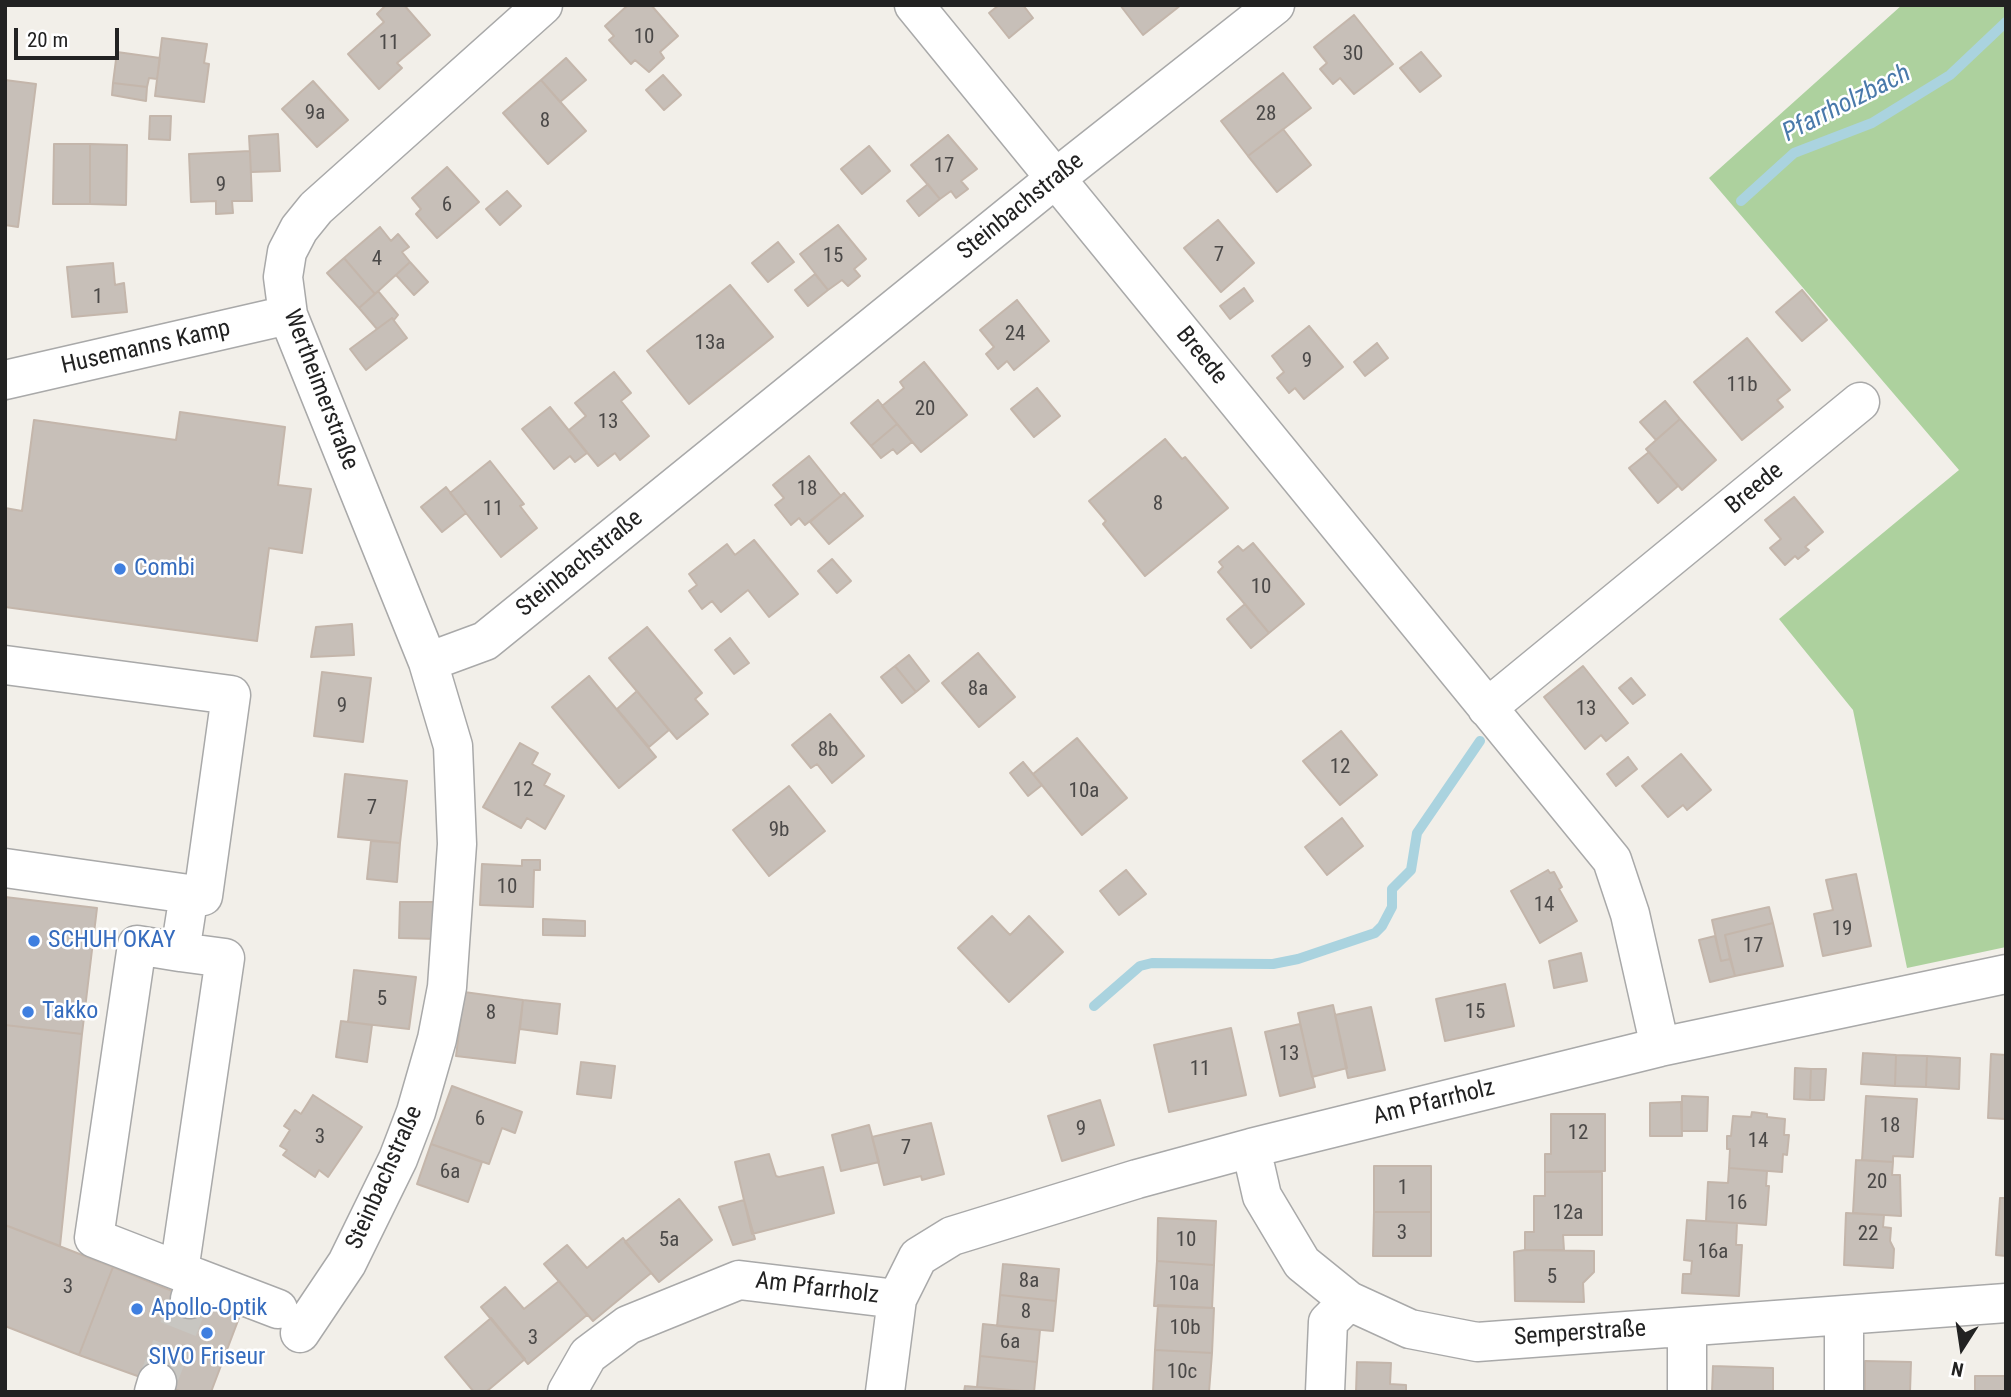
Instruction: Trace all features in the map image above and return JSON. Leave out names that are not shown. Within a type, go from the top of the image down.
[{"type":"street","name":"Wertheimerstraße","points":[[428,662],[288,315],[283,277],[287,251],[299,229],[316,208],[543,5]]},
{"type":"street","name":"Breede","points":[[914,5],[1612,860],[1630,914],[1660,1047]]},
{"type":"street","name":"Steinbachstraße","points":[[189,1283],[289,1321],[347,1263],[398,1159],[416,1112],[437,1039],[447,987],[457,845],[453,746],[428,662],[485,641],[1056,178],[1275,5]]},
{"type":"street","name":"Husemanns Kamp","points":[[5,380],[288,315]]},
{"type":"street","name":"Breede","points":[[1487,708],[1860,402]]},
{"type":"street","points":[[5,665],[231,695],[196,895],[180,952]]},
{"type":"street","points":[[5,868],[196,895]]},
{"type":"street","points":[[136,945],[225,958],[189,1283],[94,1238],[136,945]]},
{"type":"street","name":"Am Pfarrholz","points":[[885,1392],[897,1299],[918,1258],[952,1236],[1137,1179],[1251,1148],[1660,1047],[2006,974]]},
{"type":"street","name":"Semperstraße","points":[[1251,1148],[1262,1196],[1303,1263],[1349,1301],[1410,1329],[1477,1342],[2006,1303]]},
{"type":"street","name":"Am Pfarrholz","points":[[567,1392],[588,1355],[628,1325],[739,1280],[897,1299]]},
{"type":"street","points":[[1325,1392],[1328,1322],[1349,1301]]},
{"type":"street","points":[[1844,1315],[1844,1392]]},
{"type":"street","points":[[1687,1327],[1687,1392]]},
{"type":"green space","points":[[1902,5],[2006,5],[2006,947],[1907,968],[1853,710],[1779,619],[1959,470],[1709,178]]},
{"type":"building","points":[[386,5],[404,5],[430,35],[397,63],[402,68],[379,89],[348,54],[384,22],[377,14]]},
{"type":"building","points":[[628,5],[651,5],[678,36],[660,52],[664,58],[649,72],[635,60],[631,64],[609,40],[614,36],[605,26]]},
{"type":"building","points":[[999,5],[1023,5],[1033,18],[1009,38],[989,13]]},
{"type":"building","points":[[1120,5],[1181,5],[1143,35]]},
{"type":"building","points":[[1354,15],[1393,64],[1354,94],[1340,78],[1333,84],[1320,69],[1327,63],[1314,47]]},
{"type":"building","points":[[162,38],[207,44],[204,63],[209,64],[204,102],[155,96]]},
{"type":"building","points":[[117,52],[160,58],[157,79],[149,78],[147,87],[113,83]]},
{"type":"building","points":[[1421,52],[1441,76],[1420,92],[1400,68]]},
{"type":"building","points":[[566,58],[586,80],[560,102],[541,80]]},
{"type":"building","points":[[1283,73],[1311,108],[1248,156],[1221,121]]},
{"type":"building","points":[[663,75],[681,95],[664,110],[646,90]]},
{"type":"building","points":[[5,80],[36,84],[18,227],[5,225]]},
{"type":"building","points":[[541,80],[586,131],[548,164],[503,113]]},
{"type":"building","points":[[313,81],[348,120],[317,147],[282,109]]},
{"type":"building","points":[[113,83],[147,87],[146,101],[112,95]]},
{"type":"building","points":[[150,116],[171,116],[170,140],[149,139]]},
{"type":"building","points":[[1283,129],[1311,165],[1277,192],[1248,156]]},
{"type":"building","points":[[278,134],[280,171],[251,172],[249,136]]},
{"type":"building","points":[[948,135],[977,169],[961,181],[968,189],[956,198],[951,191],[940,199],[911,165]]},
{"type":"building","points":[[54,144],[90,144],[90,204],[53,204]]},
{"type":"building","points":[[90,144],[127,145],[126,205],[90,204]]},
{"type":"building","points":[[869,146],[890,171],[862,194],[841,169]]},
{"type":"building","points":[[250,151],[252,201],[232,201],[233,213],[216,214],[216,201],[191,202],[189,154]]},
{"type":"building","points":[[447,167],[479,202],[437,238],[416,214],[421,209],[412,198]]},
{"type":"building","points":[[928,184],[940,199],[919,216],[907,201]]},
{"type":"building","points":[[507,191],[521,206],[500,225],[486,209]]},
{"type":"building","points":[[1218,220],[1254,263],[1221,292],[1184,248]]},
{"type":"building","points":[[838,225],[866,259],[854,269],[860,276],[848,286],[842,280],[828,290],[800,254]]},
{"type":"building","points":[[380,227],[391,241],[398,234],[409,247],[402,252],[410,262],[375,294],[344,258]]},
{"type":"building","points":[[778,242],[794,262],[768,282],[752,263]]},
{"type":"building","points":[[344,258],[375,294],[359,308],[327,273]]},
{"type":"building","points":[[410,262],[428,282],[414,295],[396,275]]},
{"type":"building","points":[[113,263],[115,285],[124,283],[127,312],[72,317],[67,267]]},
{"type":"building","points":[[815,274],[828,290],[808,306],[795,290]]},
{"type":"building","points":[[730,285],[773,337],[689,404],[647,351]]},
{"type":"building","points":[[1244,288],[1253,301],[1230,319],[1220,306]]},
{"type":"building","points":[[1802,290],[1827,320],[1802,341],[1776,312]]},
{"type":"building","points":[[378,291],[398,315],[377,329],[359,308]]},
{"type":"building","points":[[1017,300],[1049,341],[1014,370],[1007,361],[998,369],[986,354],[994,347],[980,330]]},
{"type":"building","points":[[392,318],[407,338],[366,370],[350,349]]},
{"type":"building","points":[[1309,326],[1343,367],[1304,399],[1295,388],[1289,393],[1277,378],[1284,372],[1272,356]]},
{"type":"building","points":[[1747,338],[1790,390],[1777,400],[1783,407],[1742,440],[1694,382]]},
{"type":"building","points":[[1377,343],[1388,358],[1365,376],[1354,362]]},
{"type":"building","points":[[924,362],[967,415],[921,452],[882,406],[904,388],[900,382]]},
{"type":"building","points":[[614,372],[631,393],[621,401],[649,436],[620,460],[615,453],[598,466],[569,430],[586,416],[575,403]]},
{"type":"building","points":[[1037,388],[1060,416],[1034,437],[1011,409]]},
{"type":"building","points":[[878,400],[897,424],[871,446],[851,423]]},
{"type":"building","points":[[1665,401],[1680,419],[1656,440],[1640,422]]},
{"type":"building","points":[[550,407],[587,453],[575,462],[570,456],[554,469],[522,429]]},
{"type":"building","points":[[180,412],[285,427],[278,485],[311,489],[302,553],[269,548],[257,641],[5,607],[5,508],[22,511],[34,420],[176,440]]},
{"type":"building","points":[[1680,419],[1716,460],[1682,490],[1646,449]]},
{"type":"building","points":[[897,424],[912,442],[897,454],[893,449],[881,458],[871,446]]},
{"type":"building","points":[[1165,439],[1182,459],[1185,457],[1228,508],[1145,576],[1103,524],[1106,521],[1089,501]]},
{"type":"building","points":[[1649,452],[1678,486],[1658,503],[1629,468]]},
{"type":"building","points":[[809,456],[841,496],[805,525],[799,518],[791,525],[775,505],[784,498],[773,485]]},
{"type":"building","points":[[490,461],[524,504],[520,506],[537,528],[501,557],[450,493]]},
{"type":"building","points":[[446,487],[466,513],[442,532],[421,507]]},
{"type":"building","points":[[844,493],[863,516],[829,544],[810,522]]},
{"type":"building","points":[[1794,497],[1823,532],[1805,547],[1809,550],[1798,559],[1795,556],[1785,565],[1770,548],[1781,539],[1765,520]]},
{"type":"building","points":[[754,540],[798,594],[769,617],[748,590],[721,612],[712,601],[702,609],[689,591],[697,585],[689,574],[727,544],[735,555]]},
{"type":"building","points":[[1253,543],[1304,604],[1269,633],[1218,572],[1223,567],[1219,562],[1238,546],[1243,551]]},
{"type":"building","points":[[832,559],[851,581],[837,593],[818,571]]},
{"type":"building","points":[[1245,604],[1269,633],[1251,648],[1227,619]]},
{"type":"building","points":[[352,624],[354,655],[311,657],[316,627]]},
{"type":"building","points":[[647,627],[702,693],[695,699],[708,714],[677,739],[609,658]]},
{"type":"building","points":[[730,638],[749,663],[734,674],[715,650]]},
{"type":"building","points":[[978,653],[1015,697],[979,727],[942,683]]},
{"type":"building","points":[[909,655],[929,681],[916,692],[895,666]]},
{"type":"building","points":[[895,666],[916,692],[902,703],[881,677]]},
{"type":"building","points":[[1583,666],[1628,723],[1606,741],[1601,735],[1585,749],[1544,697]]},
{"type":"building","points":[[322,672],[371,678],[363,742],[314,736]]},
{"type":"building","points":[[589,676],[656,757],[619,788],[552,707]]},
{"type":"building","points":[[1631,678],[1645,695],[1633,704],[1619,688]]},
{"type":"building","points":[[637,691],[669,730],[649,747],[617,709]]},
{"type":"building","points":[[830,714],[864,756],[832,783],[817,764],[811,768],[792,745]]},
{"type":"building","points":[[1341,731],[1377,775],[1340,805],[1303,761]]},
{"type":"building","points":[[1077,738],[1127,798],[1082,835],[1033,774]]},
{"type":"building","points":[[520,743],[538,753],[532,764],[550,774],[544,785],[564,796],[545,829],[527,818],[521,828],[483,807]]},
{"type":"building","points":[[1681,754],[1711,790],[1687,810],[1683,805],[1668,817],[1642,786]]},
{"type":"building","points":[[1628,757],[1637,769],[1616,786],[1607,774]]},
{"type":"building","points":[[1023,762],[1042,785],[1028,796],[1010,773]]},
{"type":"building","points":[[345,774],[407,781],[400,843],[338,837]]},
{"type":"building","points":[[789,786],[825,831],[769,876],[733,830]]},
{"type":"building","points":[[1342,818],[1363,846],[1327,875],[1305,847]]},
{"type":"building","points":[[371,841],[400,843],[397,882],[367,879]]},
{"type":"building","points":[[522,860],[540,860],[540,870],[534,870],[533,907],[480,905],[482,864],[522,866]]},
{"type":"building","points":[[1126,870],[1146,894],[1119,915],[1100,891]]},
{"type":"building","points":[[1548,870],[1550,873],[1554,872],[1562,887],[1559,889],[1577,921],[1540,943],[1511,891]]},
{"type":"building","points":[[1856,874],[1871,946],[1823,956],[1814,914],[1833,910],[1826,880]]},
{"type":"building","points":[[5,897],[97,908],[82,1034],[5,1025]]},
{"type":"building","points":[[400,902],[440,902],[437,939],[399,938]]},
{"type":"building","points":[[1769,907],[1773,923],[1725,935],[1730,959],[1721,961],[1712,920]]},
{"type":"building","points":[[992,916],[1010,935],[1029,916],[1063,952],[1009,1002],[958,948]]},
{"type":"building","points":[[543,919],[585,921],[585,936],[543,935]]},
{"type":"building","points":[[1773,923],[1783,966],[1735,976],[1725,935]]},
{"type":"building","points":[[1715,936],[1721,961],[1730,959],[1735,976],[1710,982],[1699,940]]},
{"type":"building","points":[[1581,953],[1587,981],[1554,988],[1549,961]]},
{"type":"building","points":[[354,970],[416,977],[409,1029],[348,1022]]},
{"type":"building","points":[[1505,984],[1514,1026],[1445,1041],[1436,999]]},
{"type":"building","points":[[464,992],[523,1000],[515,1063],[456,1056]]},
{"type":"building","points":[[523,1000],[560,1004],[557,1034],[520,1029]]},
{"type":"building","points":[[1333,1005],[1347,1068],[1312,1077],[1298,1013]]},
{"type":"building","points":[[1371,1007],[1385,1070],[1348,1078],[1335,1015]]},
{"type":"building","points":[[341,1021],[372,1025],[367,1062],[336,1057]]},
{"type":"building","points":[[1300,1024],[1315,1087],[1280,1096],[1265,1032]]},
{"type":"building","points":[[5,1025],[82,1034],[60,1246],[5,1225]]},
{"type":"building","points":[[1231,1028],[1246,1095],[1169,1112],[1154,1045]]},
{"type":"building","points":[[1863,1053],[1896,1055],[1895,1086],[1861,1084]]},
{"type":"building","points":[[1991,1054],[2006,1055],[2006,1119],[1988,1118]]},
{"type":"building","points":[[1896,1055],[1927,1056],[1926,1087],[1895,1086]]},
{"type":"building","points":[[1927,1056],[1960,1058],[1959,1089],[1926,1087]]},
{"type":"building","points":[[581,1062],[615,1066],[611,1098],[577,1094]]},
{"type":"building","points":[[1795,1068],[1811,1069],[1810,1100],[1794,1099]]},
{"type":"building","points":[[1811,1069],[1826,1069],[1824,1100],[1810,1100]]},
{"type":"building","points":[[452,1086],[522,1112],[515,1133],[502,1128],[489,1164],[431,1144]]},
{"type":"building","points":[[313,1095],[362,1127],[328,1177],[319,1170],[315,1177],[283,1155],[287,1150],[280,1146],[290,1130],[284,1126],[295,1110],[301,1114]]},
{"type":"building","points":[[1682,1096],[1708,1097],[1707,1131],[1682,1131]]},
{"type":"building","points":[[1866,1096],[1917,1099],[1913,1157],[1893,1156],[1893,1162],[1862,1160]]},
{"type":"building","points":[[1100,1100],[1114,1145],[1062,1161],[1048,1116]]},
{"type":"building","points":[[1681,1102],[1682,1136],[1650,1136],[1650,1103]]},
{"type":"building","points":[[1752,1112],[1785,1119],[1784,1135],[1789,1135],[1787,1155],[1783,1154],[1782,1172],[1729,1168],[1730,1149],[1727,1149],[1727,1136],[1731,1136],[1733,1116],[1751,1117]]},
{"type":"building","points":[[1551,1114],[1605,1114],[1605,1171],[1545,1172],[1545,1154],[1551,1154]]},
{"type":"building","points":[[931,1123],[944,1174],[922,1180],[921,1176],[884,1185],[872,1137]]},
{"type":"building","points":[[869,1125],[879,1162],[841,1171],[832,1135]]},
{"type":"building","points":[[431,1144],[482,1162],[468,1202],[417,1184]]},
{"type":"building","points":[[769,1154],[776,1176],[779,1177],[823,1167],[834,1213],[752,1234],[735,1162]]},
{"type":"building","points":[[1856,1160],[1893,1162],[1892,1175],[1900,1175],[1901,1216],[1853,1213]]},
{"type":"building","points":[[1374,1166],[1431,1166],[1431,1212],[1374,1212]]},
{"type":"building","points":[[1729,1168],[1767,1171],[1766,1186],[1769,1186],[1766,1225],[1706,1221],[1708,1182],[1728,1183]]},
{"type":"building","points":[[1545,1172],[1602,1172],[1602,1235],[1563,1235],[1564,1250],[1525,1250],[1525,1232],[1534,1232],[1534,1196],[1545,1196]]},
{"type":"building","points":[[2000,1198],[2006,1198],[2006,1256],[1996,1255]]},
{"type":"building","points":[[679,1199],[712,1240],[659,1282],[625,1242]]},
{"type":"building","points":[[744,1200],[755,1239],[733,1245],[719,1207]]},
{"type":"building","points":[[1374,1212],[1431,1212],[1431,1256],[1373,1256]]},
{"type":"building","points":[[1846,1213],[1884,1215],[1883,1227],[1891,1228],[1893,1268],[1844,1265]]},
{"type":"building","points":[[1158,1218],[1216,1221],[1214,1265],[1157,1261]]},
{"type":"building","points":[[1687,1220],[1737,1223],[1736,1245],[1742,1245],[1739,1296],[1682,1293],[1683,1274],[1691,1274],[1692,1261],[1684,1260]]},
{"type":"building","points":[[5,1225],[113,1267],[79,1355],[5,1326]]},
{"type":"building","points":[[623,1238],[651,1273],[593,1321],[544,1264],[567,1245],[587,1268]]},
{"type":"building","points":[[1594,1251],[1594,1272],[1583,1283],[1584,1302],[1515,1301],[1514,1252]]},
{"type":"building","points":[[1157,1261],[1214,1265],[1212,1308],[1154,1306]]},
{"type":"building","points":[[1003,1264],[1059,1269],[1056,1301],[1000,1295]]},
{"type":"building","points":[[113,1267],[239,1318],[211,1392],[182,1392],[79,1355]]},
{"type":"building","points":[[559,1281],[587,1315],[528,1364],[481,1307],[505,1287],[524,1309]]},
{"type":"building","points":[[1000,1295],[1056,1301],[1053,1331],[997,1326]]},
{"type":"building","points":[[1158,1305],[1214,1308],[1212,1353],[1155,1350]]},
{"type":"building","points":[[491,1318],[525,1359],[486,1392],[474,1392],[445,1357]]},
{"type":"building","points":[[983,1324],[1040,1330],[1037,1362],[980,1356]]},
{"type":"building","points":[[1155,1350],[1212,1353],[1209,1392],[1153,1392]]},
{"type":"building","points":[[980,1356],[1037,1362],[1034,1392],[977,1387]]},
{"type":"building","points":[[1865,1361],[1911,1362],[1910,1392],[1865,1392]]},
{"type":"building","points":[[1357,1362],[1391,1363],[1390,1384],[1406,1385],[1406,1392],[1356,1392]]},
{"type":"building","points":[[1713,1366],[1773,1368],[1773,1392],[1712,1392]]},
{"type":"building","points":[[1975,1376],[2006,1376],[2006,1392],[1975,1392]]},
{"type":"building","points":[[965,1386],[1021,1391],[1021,1392],[964,1392]]},
{"type":"waterway","name":"Pfarrholzbach","points":[[1741,201],[1794,153],[1872,123],[1950,75],[2006,22]]},
{"type":"waterway","points":[[1094,1006],[1140,966],[1152,963],[1273,964],[1298,959],[1375,933],[1392,907],[1392,889],[1411,870],[1417,833],[1480,741]]},
{"type":"tunnel","points":[[157,1382],[190,1299]]},
{"type":"place","name":"Combi","points":[[120,569]]},
{"type":"place","name":"SCHUH OKAY","points":[[34,941]]},
{"type":"place","name":"Takko","points":[[28,1012]]},
{"type":"place","name":"Apollo-Optik","points":[[137,1309]]},
{"type":"place","name":"SIVO Friseur","points":[[207,1333]]}]
